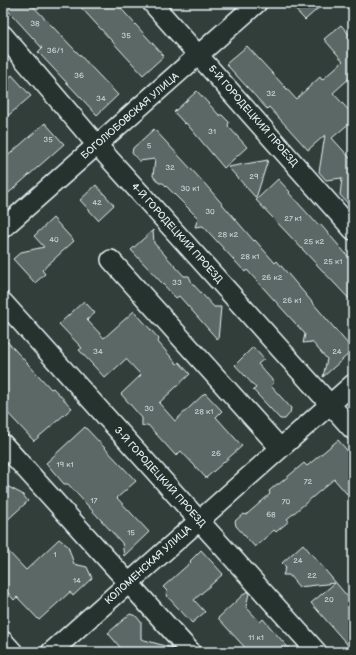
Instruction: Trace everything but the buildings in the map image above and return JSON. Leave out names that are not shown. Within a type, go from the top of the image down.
[{"type":"street","name":"5-Й ГОРОДЕЦКИЙ ПРОЕЗД","points":[[152,3],[353,230]]},
{"type":"street","name":"БОГОЛЮБОВСКАЯ УЛИЦА","points":[[3,228],[257,3]]},
{"type":"street","name":"4-Й ГОРОДЕЦКИЙ ПРОЕЗД","points":[[3,34],[97,145],[353,430]]},
{"type":"street","points":[[111,260],[280,448]]},
{"type":"street","name":"3-Й ГОРОДЕЦКИЙ ПРОЕЗД","points":[[3,302],[317,652]]},
{"type":"street","name":"КОЛОМЕНСКАЯ УЛИЦА","points":[[51,652],[353,384]]},
{"type":"street","points":[[3,444],[191,652]]},
{"type":"street","points":[[3,641],[13,652]]}]
